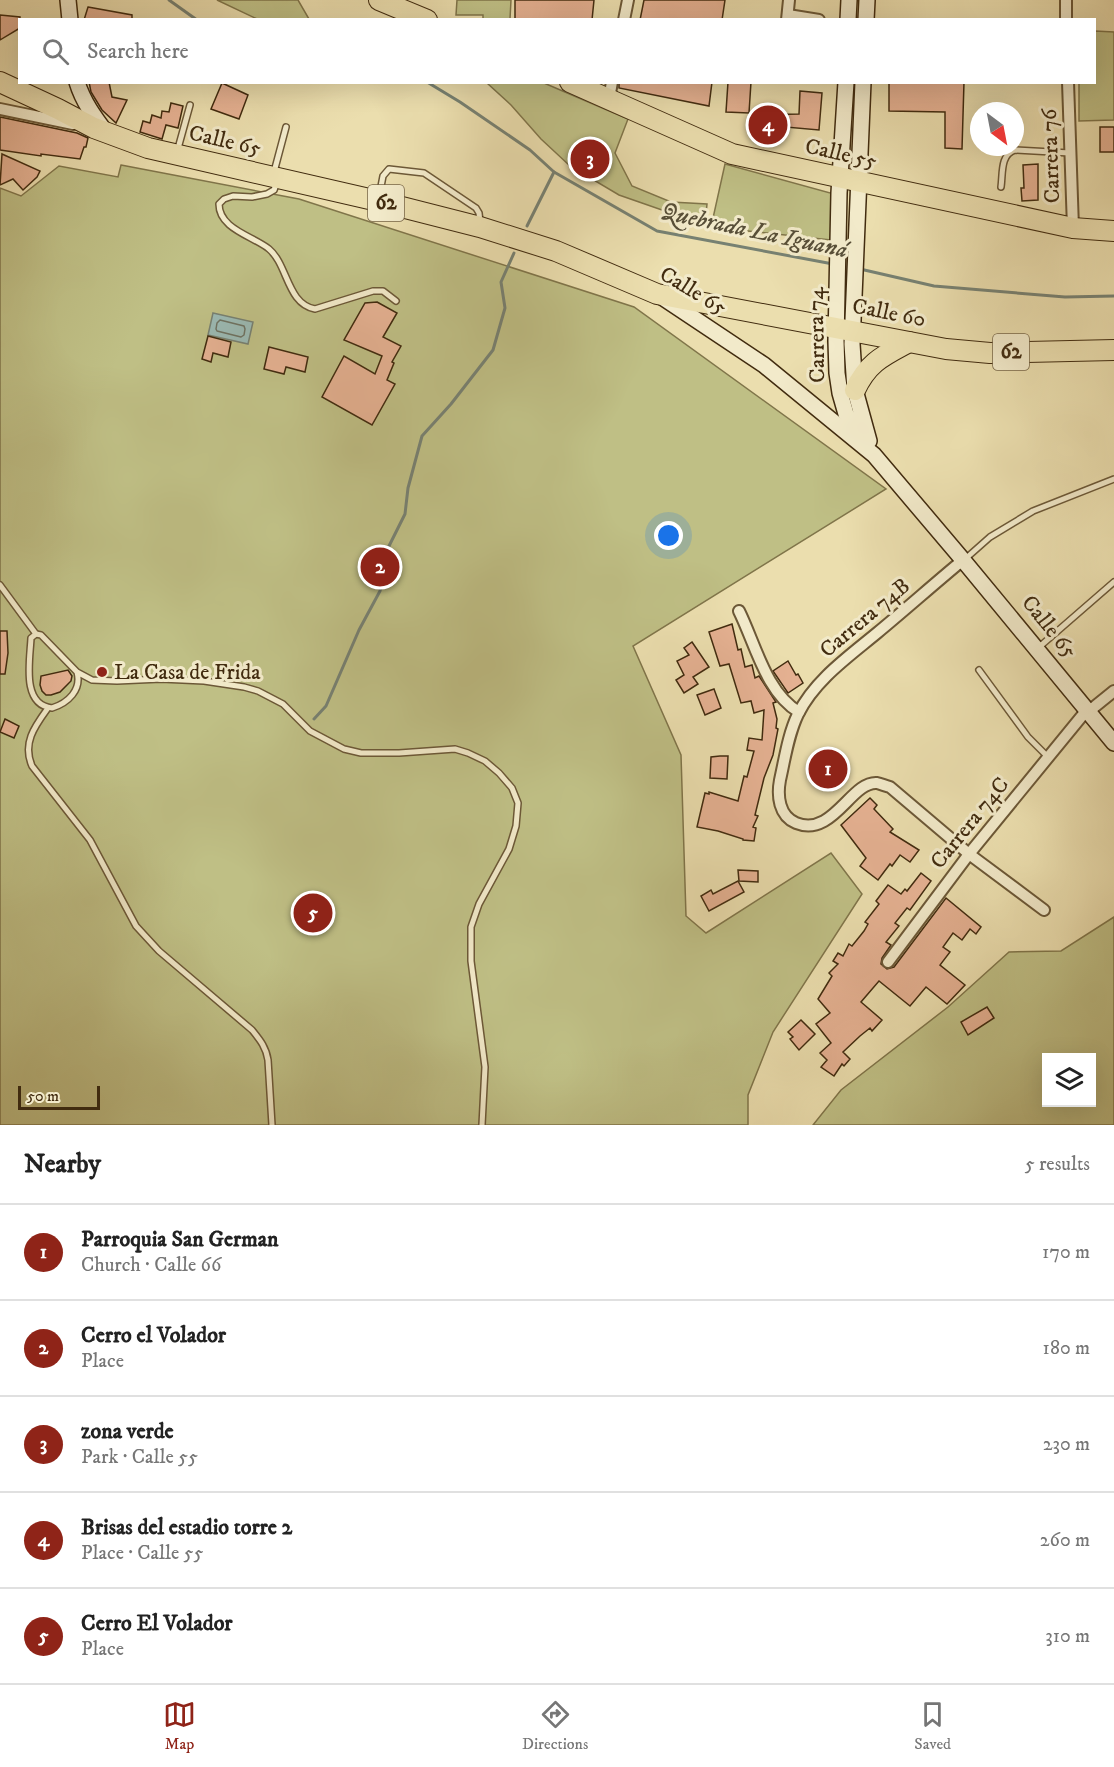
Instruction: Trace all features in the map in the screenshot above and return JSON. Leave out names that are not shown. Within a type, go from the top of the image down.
[{"type":"highway","points":[[391,2],[423,18]]},
{"type":"highway","name":"62","points":[[0,82],[101,131]]},
{"type":"highway","name":"Calle 55","points":[[579,84],[611,91],[732,154],[1073,228],[1114,231]]},
{"type":"highway","name":"Calle 65","points":[[101,131],[148,148],[480,226],[556,251],[657,294]]},
{"type":"highway","name":"Calle 60","points":[[657,294],[946,349],[990,353],[1114,350]]},
{"type":"highway","points":[[855,390],[862,375],[871,365],[909,342]]},
{"type":"street","points":[[68,0],[70,18]]},
{"type":"street","points":[[624,18],[628,0]]},
{"type":"street","points":[[787,17],[789,0]]},
{"type":"street","points":[[848,18],[849,0]]},
{"type":"street","points":[[866,18],[867,0]]},
{"type":"street","points":[[1066,0],[1066,18]]},
{"type":"street","points":[[78,84],[101,131]]},
{"type":"street","name":"Carrera 74","points":[[846,84],[850,180],[856,237],[853,309],[844,330],[837,373],[846,414],[874,455]]},
{"type":"street","name":"Carrera 74","points":[[863,84],[850,180],[839,234],[837,306],[844,330],[855,390],[874,455]]},
{"type":"street","name":"Carrera 76","points":[[1068,84],[1073,228]]},
{"type":"street","points":[[0,109],[101,131]]},
{"type":"street","name":"Calle 65","points":[[657,294],[764,364],[874,455],[1114,743]]},
{"type":"street","name":"Carrera 74B","points":[[963,560],[823,678],[799,712],[789,735],[779,788],[779,805],[794,822],[804,825],[818,823],[834,815],[863,787],[875,783],[890,787],[969,854]]},
{"type":"street","points":[[740,611],[769,680],[786,703],[799,712]]},
{"type":"street","name":"Carrera 74C","points":[[888,962],[969,854],[1048,757],[1087,711],[1114,691]]},
{"type":"street","points":[[969,854],[1044,910]]},
{"type":"lane","points":[[176,154],[190,105]]},
{"type":"lane","points":[[286,127],[274,190],[252,197],[224,198],[219,204],[224,219],[234,228],[269,249],[301,303],[307,308],[315,309],[374,291],[383,291],[396,302]]},
{"type":"lane","points":[[1001,187],[1004,159],[1008,152],[1015,150],[1070,153]]},
{"type":"lane","points":[[378,201],[383,176],[389,169],[424,173],[476,208],[479,213],[480,226]]},
{"type":"lane","points":[[963,560],[990,537],[1033,510],[1114,478]]},
{"type":"lane","points":[[1037,649],[1114,582]]},
{"type":"lane","points":[[0,585],[36,634]]},
{"type":"lane","points":[[77,672],[76,689],[71,697],[57,707],[48,708],[36,700],[30,687],[31,638],[36,634],[41,634],[77,672],[92,680],[161,679],[204,681],[244,687],[284,704],[310,731],[344,749],[361,753],[455,749],[485,761],[499,773],[512,788],[518,803],[516,826],[509,849],[478,904],[471,927],[471,961],[485,1067],[482,1125]]},
{"type":"lane","points":[[979,670],[1028,737],[1048,757]]},
{"type":"lane","points":[[48,708],[30,738],[27,748],[32,766],[90,840],[136,926],[159,951],[240,1019],[261,1040],[268,1060],[272,1125]]},
{"type":"green space","points":[[217,0],[298,0],[308,18],[255,18]]},
{"type":"green space","points":[[457,0],[511,0],[510,18],[456,15]]},
{"type":"green space","points":[[1096,31],[1114,32],[1114,120],[1079,121],[1079,84],[1096,84]]},
{"type":"green space","points":[[488,84],[546,84],[628,119],[615,153],[632,186],[671,202],[707,204],[705,225],[619,195],[570,166],[541,139],[511,105]]},
{"type":"green space","points":[[725,164],[834,194],[831,240],[711,227]]},
{"type":"green space","points":[[121,165],[299,199],[634,307],[886,489],[633,646],[681,755],[686,916],[706,933],[831,853],[862,894],[773,1032],[748,1095],[748,1125],[0,1125],[0,188],[21,196],[59,166],[118,177]]},
{"type":"green space","points":[[1114,917],[1114,1125],[813,1125],[841,1090],[948,1007],[1009,952],[1061,951]]},
{"type":"water","points":[[213,313],[253,322],[248,344],[208,335]]},
{"type":"building","points":[[515,0],[594,0],[592,18],[515,18]]},
{"type":"building","points":[[644,0],[725,0],[722,18],[640,18]]},
{"type":"building","points":[[88,7],[132,15],[132,18],[85,18]]},
{"type":"building","points":[[0,15],[20,17],[18,18],[18,29],[0,40]]},
{"type":"building","points":[[89,84],[109,84],[112,97],[127,100],[116,123],[102,110],[91,92]]},
{"type":"building","points":[[222,84],[248,95],[239,119],[211,109]]},
{"type":"building","points":[[619,84],[712,84],[709,106],[619,88]]},
{"type":"building","points":[[728,84],[751,84],[749,113],[726,112]]},
{"type":"building","points":[[889,84],[964,84],[962,149],[945,148],[945,112],[889,111]]},
{"type":"building","points":[[800,91],[822,93],[819,130],[786,127],[786,135],[751,135],[750,115],[799,114]]},
{"type":"building","points":[[171,103],[183,106],[178,128],[166,125],[162,139],[140,132],[143,121],[150,123],[152,115],[161,118],[162,111],[169,112]]},
{"type":"building","points":[[0,117],[77,133],[88,138],[86,147],[80,159],[0,150]]},
{"type":"building","points":[[1100,127],[1114,127],[1114,152],[1100,152]]},
{"type":"building","points":[[2,154],[40,171],[37,177],[23,190],[13,179],[0,185]]},
{"type":"building","points":[[1038,164],[1038,200],[1022,201],[1023,165]]},
{"type":"building","points":[[377,302],[397,313],[383,337],[401,346],[392,362],[394,363],[387,380],[395,384],[372,425],[322,397],[344,356],[375,374],[382,356],[344,340],[365,303]]},
{"type":"building","points":[[208,336],[231,342],[228,357],[213,353],[211,362],[202,359]]},
{"type":"building","points":[[269,347],[308,357],[305,372],[286,367],[284,374],[264,369]]},
{"type":"building","points":[[732,624],[745,667],[752,665],[755,678],[759,676],[776,702],[773,703],[778,729],[773,755],[764,778],[755,815],[758,816],[753,827],[756,828],[754,841],[697,827],[705,793],[709,794],[709,792],[738,801],[744,776],[747,777],[754,751],[747,750],[749,738],[762,740],[764,710],[754,713],[751,701],[741,703],[729,664],[720,666],[709,632]]},
{"type":"building","points":[[0,631],[7,631],[8,653],[5,674],[0,674]]},
{"type":"building","points":[[692,642],[709,667],[693,677],[698,684],[684,693],[676,680],[684,675],[677,661],[689,655],[684,648]]},
{"type":"building","points":[[788,661],[803,683],[788,693],[773,671]]},
{"type":"building","points":[[68,670],[72,676],[71,681],[60,692],[46,695],[42,691],[41,676]]},
{"type":"building","points":[[714,689],[721,708],[705,715],[697,695]]},
{"type":"building","points":[[5,719],[19,726],[14,738],[0,732]]},
{"type":"building","points":[[728,756],[727,779],[710,778],[711,757]]},
{"type":"building","points":[[870,798],[877,805],[874,809],[893,829],[890,832],[919,850],[910,862],[900,855],[878,880],[860,866],[866,858],[841,825]]},
{"type":"building","points":[[738,870],[758,871],[758,882],[739,881]]},
{"type":"building","points":[[921,873],[931,881],[910,910],[907,908],[895,923],[899,926],[886,942],[891,945],[882,958],[881,964],[887,969],[894,967],[946,898],[981,927],[976,934],[970,929],[962,940],[953,933],[943,947],[950,952],[940,965],[965,985],[947,1004],[926,987],[910,1006],[879,981],[861,1002],[882,1020],[872,1031],[870,1028],[843,1052],[850,1059],[844,1066],[842,1064],[834,1076],[821,1067],[827,1060],[820,1053],[831,1043],[816,1024],[830,1013],[818,999],[832,976],[829,973],[838,964],[833,961],[838,953],[843,956],[849,944],[852,946],[864,931],[868,924],[865,922],[879,904],[876,901],[888,885],[901,894],[905,889],[907,891]]},
{"type":"building","points":[[738,881],[744,892],[709,911],[701,896],[711,890],[713,894]]},
{"type":"building","points":[[987,1007],[994,1018],[968,1035],[961,1022]]},
{"type":"building","points":[[801,1020],[815,1034],[799,1050],[790,1039],[793,1037],[788,1032]]},
{"type":"waterway","name":"Quebrada La Iguaná","points":[[169,0],[194,18]]},
{"type":"waterway","name":"Quebrada La Iguaná","points":[[430,84],[530,150],[554,172],[657,231],[833,264]]},
{"type":"waterway","points":[[527,226],[554,172]]},
{"type":"waterway","points":[[314,719],[326,706],[359,630],[380,591],[389,546],[405,514],[408,488],[422,436],[451,404],[493,350],[505,308],[501,282],[514,253]]},
{"type":"waterway","name":"Quebrada La Iguaná","points":[[860,269],[934,286],[1065,297],[1114,296]]},
{"type":"place","name":"Brisas del estadio torre 2","points":[[768,125]]},
{"type":"place","name":"zona verde","points":[[590,159]]},
{"type":"place","name":"Cerro el Volador","points":[[380,567]]},
{"type":"place","name":"La Casa de Frida","points":[[102,672]]},
{"type":"place","name":"Parroquia San German","points":[[828,769]]},
{"type":"place","name":"Cerro El Volador","points":[[313,913]]}]
